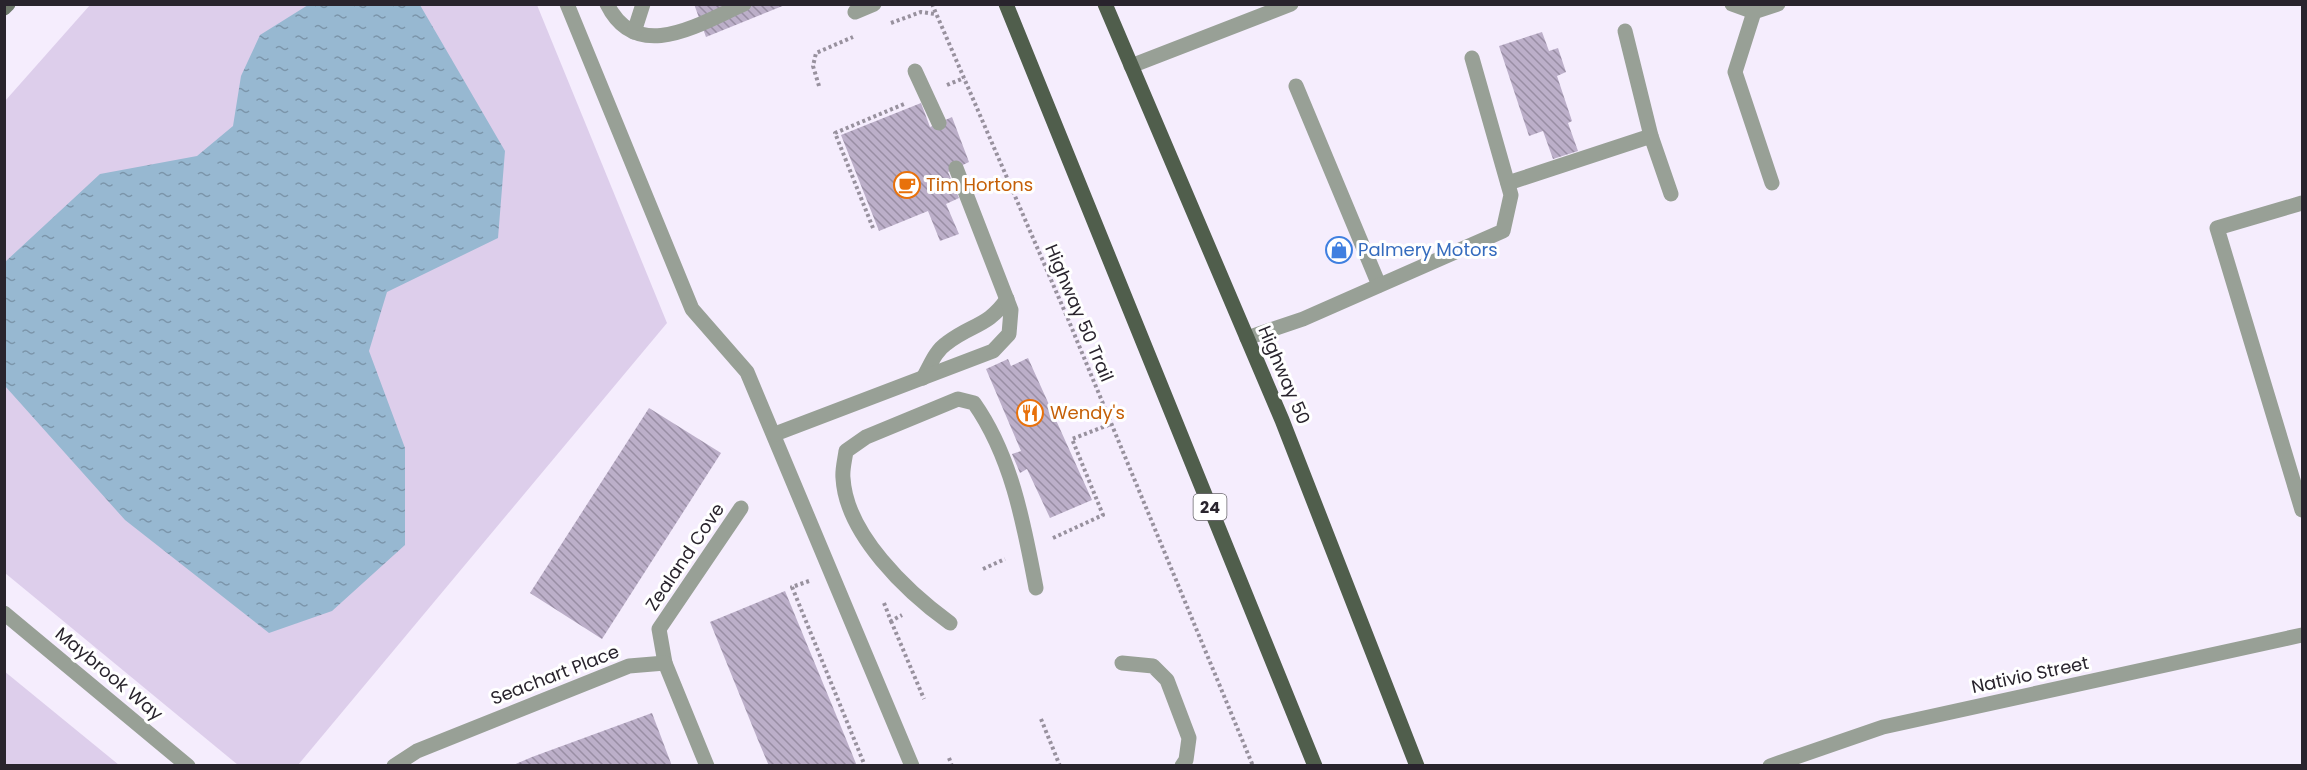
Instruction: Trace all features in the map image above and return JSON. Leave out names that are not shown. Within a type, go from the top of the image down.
[{"type":"main road","points":[[4,8],[8,4]]},
{"type":"main road","name":"Highway 50","points":[[1105,4],[1247,338],[1349,588],[1416,765]]},
{"type":"main road","name":"24","points":[[1004,6],[1315,765]]},
{"type":"street","points":[[567,4],[692,309],[747,372],[775,434],[912,765]]},
{"type":"street","points":[[607,4],[612,15],[634,32],[656,37],[673,36],[744,4]]},
{"type":"street","points":[[634,32],[643,4]]},
{"type":"street","points":[[855,12],[874,4]]},
{"type":"street","points":[[1131,66],[1292,4]]},
{"type":"street","points":[[1732,4],[1754,12],[1778,4]]},
{"type":"street","points":[[1754,12],[1735,72],[1772,183]]},
{"type":"street","points":[[1625,31],[1651,136],[1671,194]]},
{"type":"street","points":[[1247,338],[1303,319],[1503,231],[1511,195],[1472,58]]},
{"type":"street","points":[[915,71],[939,123]]},
{"type":"street","points":[[1296,86],[1379,285]]},
{"type":"street","points":[[1508,183],[1651,136]]},
{"type":"street","points":[[775,434],[993,351],[1002,344],[1012,322],[1007,299],[956,168]]},
{"type":"street","points":[[2302,203],[2217,228],[2302,510]]},
{"type":"street","points":[[923,378],[938,351],[947,343],[989,321],[1007,299]]},
{"type":"street","points":[[950,623],[920,601],[860,532],[849,504],[843,478],[846,451],[866,437],[958,399],[974,403],[984,417],[1020,505],[1036,588]]},
{"type":"street","name":"Zealand Cove","points":[[664,663],[659,629],[741,508]]},
{"type":"street","name":"Maybrook Way","points":[[4,613],[188,765]]},
{"type":"street","name":"Nativio Street","points":[[1770,765],[1883,727],[2302,635]]},
{"type":"street","points":[[664,663],[707,765]]},
{"type":"street","name":"Seachart Place","points":[[394,765],[417,751],[629,666],[664,663]]},
{"type":"street","points":[[1122,663],[1153,666],[1167,680],[1189,738],[1186,759],[1182,765]]},
{"type":"path","name":"Highway 50 Trail","points":[[932,4],[1253,765]]},
{"type":"path","points":[[941,88],[964,78]]},
{"type":"path","points":[[873,228],[835,133],[913,100]]},
{"type":"path","points":[[1043,542],[1103,515],[1072,439],[1111,424]]},
{"type":"path","points":[[983,569],[1011,556]]},
{"type":"path","points":[[806,572],[809,581],[792,587],[866,765]]},
{"type":"path","points":[[891,621],[924,699]]},
{"type":"path","points":[[1041,719],[1060,765]]},
{"type":"path","points":[[949,758],[952,765]]},
{"type":"shaded area","points":[[90,5],[537,5],[667,323],[298,765],[238,765],[5,573],[5,101]]},
{"type":"shaded area","points":[[4,671],[119,765],[5,765]]},
{"type":"water","points":[[308,5],[420,5],[505,151],[498,238],[387,292],[369,351],[405,448],[405,545],[332,611],[269,633],[125,520],[5,386],[5,262],[100,174],[197,156],[233,126],[241,76],[260,35]]},
{"type":"building","points":[[694,4],[785,4],[785,5],[706,37]]},
{"type":"building","points":[[1542,32],[1549,51],[1558,48],[1566,72],[1557,76],[1572,121],[1568,123],[1578,151],[1553,159],[1543,131],[1529,136],[1499,46]]},
{"type":"building","name":"Tim Hortons","points":[[921,103],[930,127],[952,117],[969,162],[948,172],[959,198],[946,204],[959,234],[940,241],[928,211],[879,231],[841,135]]},
{"type":"building","name":"Wendy's","points":[[1028,358],[1092,500],[1050,518],[1027,469],[1020,473],[1012,454],[1021,451],[986,369],[1008,359],[1011,366]]},
{"type":"building","points":[[649,408],[721,453],[602,639],[530,593]]},
{"type":"building","points":[[785,591],[857,766],[769,766],[758,740],[710,622]]},
{"type":"building","points":[[652,713],[672,766],[511,766],[532,757]]},
{"type":"place","name":"Tim Hortons","points":[[907,185]]},
{"type":"place","name":"Palmery Motors","points":[[1339,250]]},
{"type":"place","name":"Wendy's","points":[[1030,413]]}]
